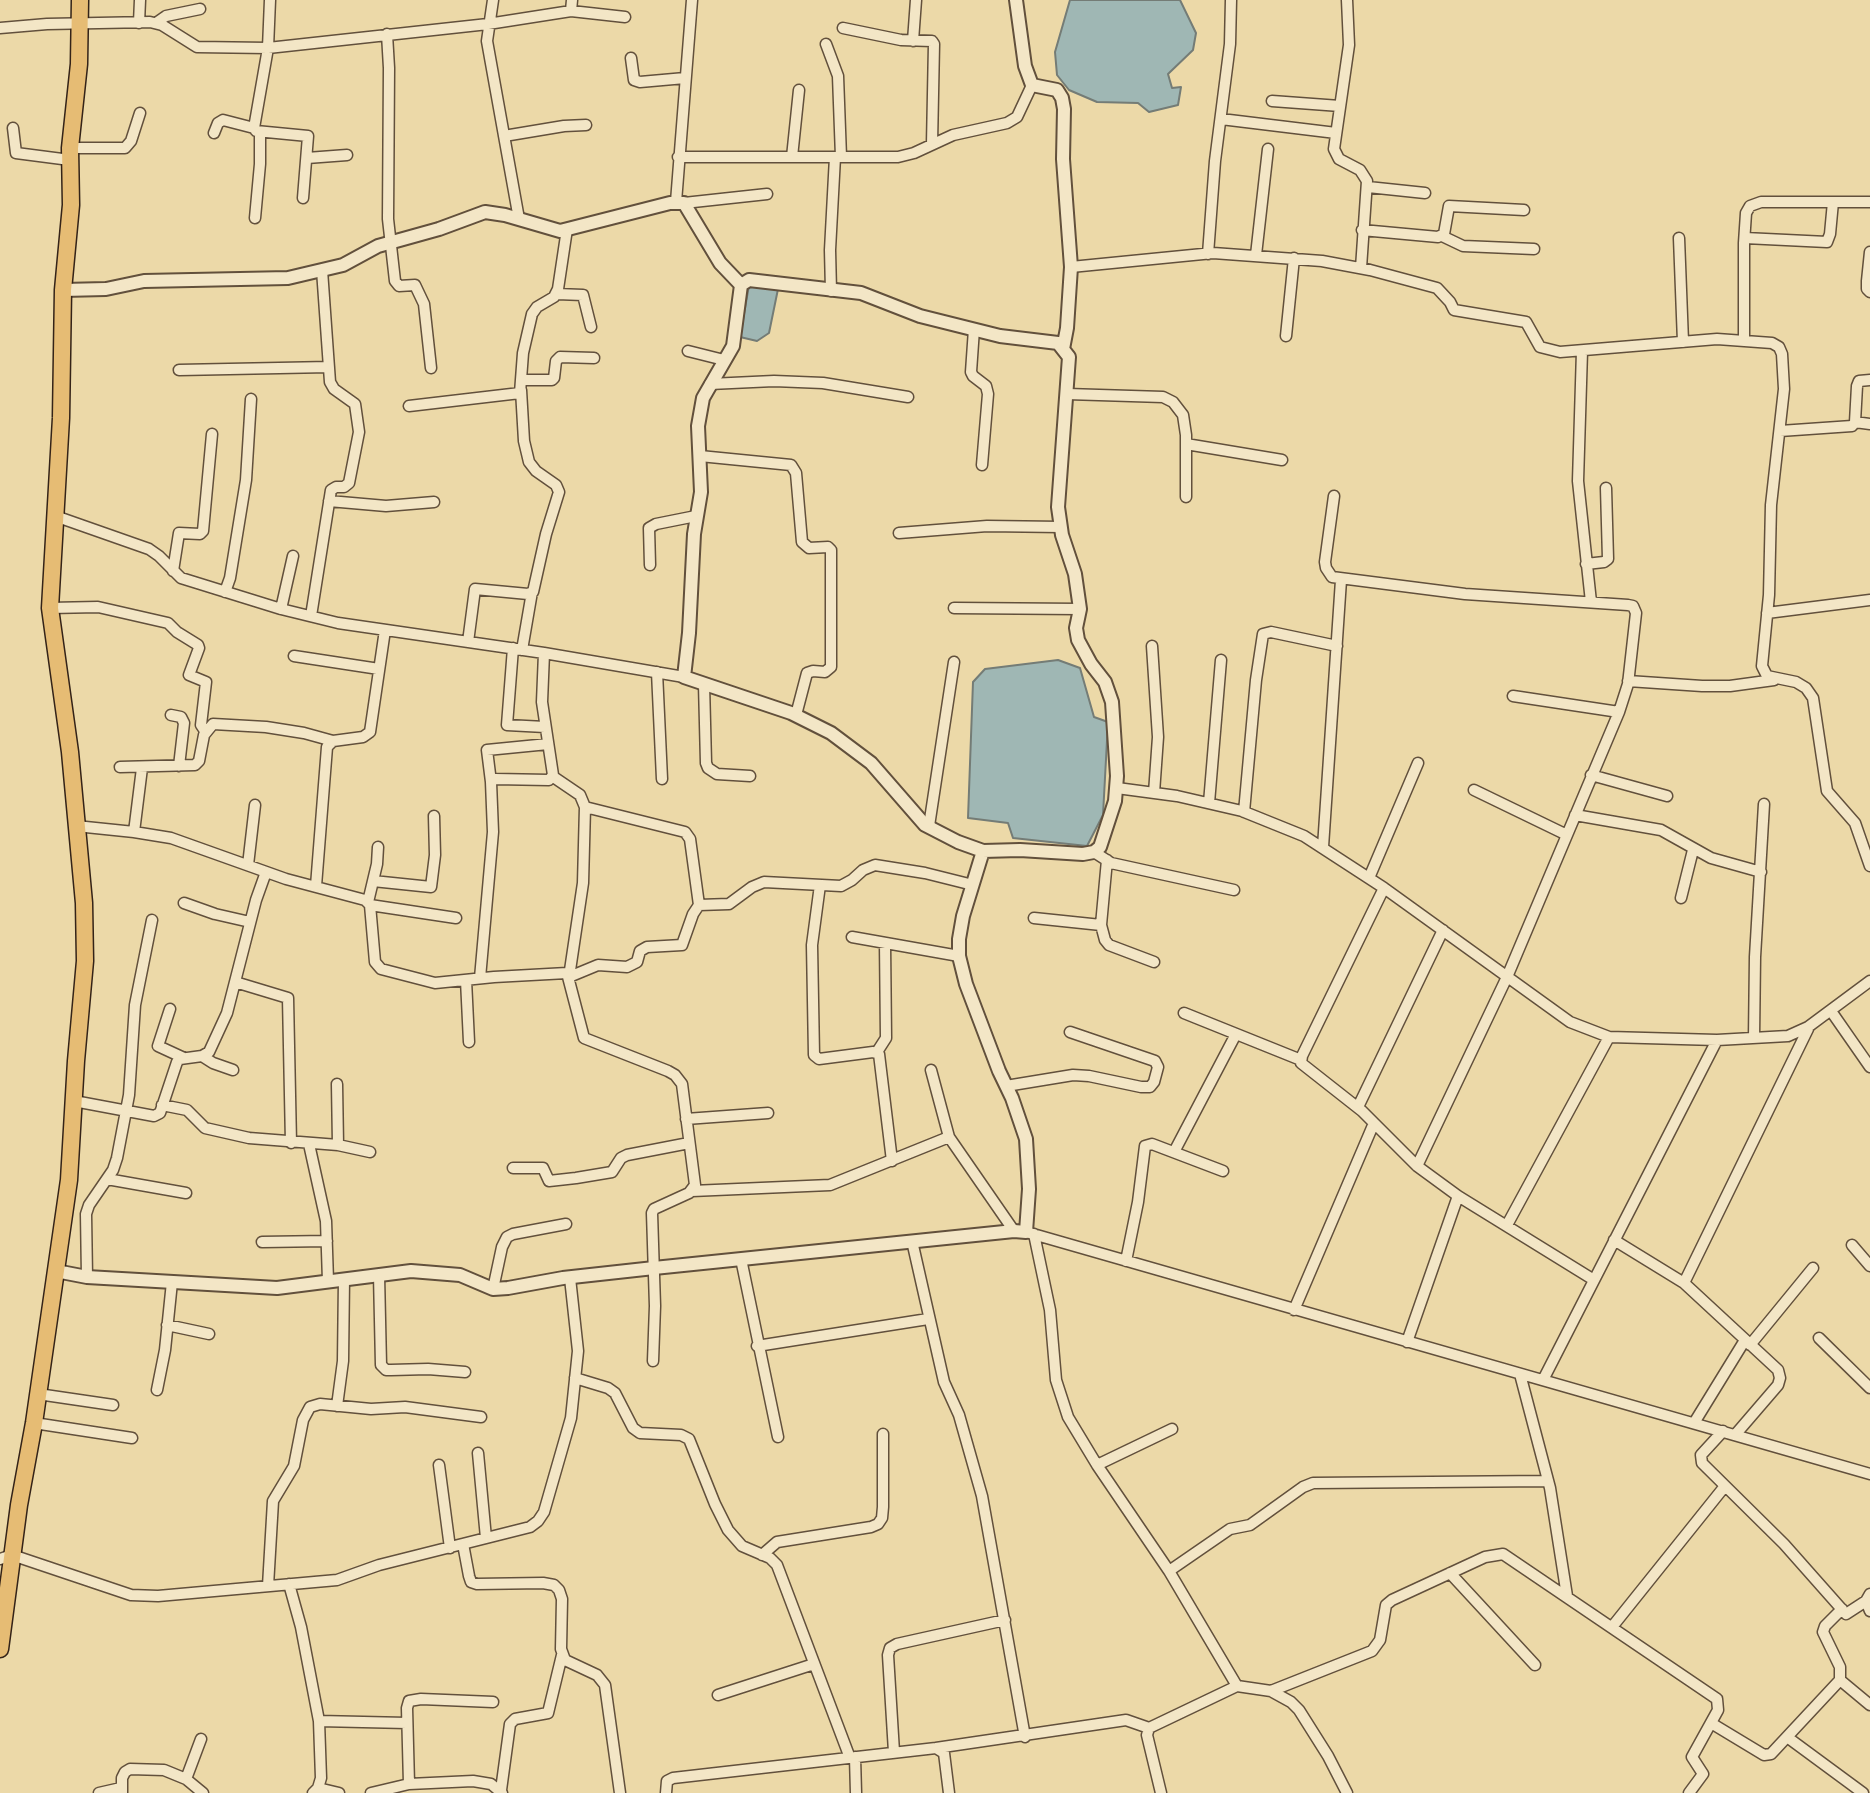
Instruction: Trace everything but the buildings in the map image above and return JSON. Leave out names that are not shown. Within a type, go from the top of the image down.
[{"type":"main road","points":[[0,1649],[6,1557],[34,1423],[69,1180],[86,946],[70,752],[50,608],[61,418],[63,290],[71,205],[70,154],[81,24],[80,0]]},
{"type":"street","points":[[139,0],[139,23]]},
{"type":"street","points":[[255,218],[260,164],[257,130],[268,48],[270,0]]},
{"type":"street","points":[[493,0],[487,41],[519,219]]},
{"type":"street","points":[[571,11],[572,0]]},
{"type":"street","points":[[692,0],[678,157],[680,203],[720,263],[741,285]]},
{"type":"street","points":[[913,41],[916,0]]},
{"type":"street","points":[[678,157],[898,157],[914,153],[953,135],[1007,123],[1017,117],[1032,85],[1025,66],[1016,0]]},
{"type":"street","points":[[1208,254],[1230,44],[1231,0]]},
{"type":"street","points":[[1347,0],[1349,45],[1336,133],[1336,155],[1360,170],[1368,187],[1362,230],[1361,268]]},
{"type":"street","points":[[156,23],[166,16],[200,9]]},
{"type":"street","points":[[0,28],[156,23],[197,47],[268,48],[488,24],[571,11],[625,17]]},
{"type":"street","points":[[843,28],[913,41],[932,41],[932,144]]},
{"type":"street","points":[[387,34],[388,219],[396,284],[415,285],[424,304],[431,368]]},
{"type":"street","points":[[827,44],[838,76],[838,157],[830,250],[831,291]]},
{"type":"street","points":[[631,58],[634,80],[640,82],[685,78]]},
{"type":"street","points":[[1032,85],[1057,90],[1064,109],[1063,159],[1071,267],[1063,349]]},
{"type":"street","points":[[792,157],[799,90]]},
{"type":"street","points":[[1272,101],[1340,106]]},
{"type":"street","points":[[13,128],[16,153],[70,154],[125,148],[131,141],[140,113]]},
{"type":"street","points":[[1221,119],[1336,133]]},
{"type":"street","points":[[214,133],[218,123],[223,120],[257,130],[308,136],[303,198]]},
{"type":"street","points":[[504,136],[586,125]]},
{"type":"street","points":[[1256,255],[1268,149]]},
{"type":"street","points":[[307,158],[347,155]]},
{"type":"street","points":[[1368,187],[1425,193]]},
{"type":"street","points":[[63,290],[106,289],[144,281],[181,279],[288,278],[342,265],[391,242],[439,229],[485,212],[560,231],[680,203],[767,194]]},
{"type":"street","points":[[1745,238],[1827,242],[1833,202]]},
{"type":"street","points":[[1744,341],[1747,209],[1755,203],[1870,202]]},
{"type":"street","points":[[1442,236],[1449,206],[1524,210]]},
{"type":"street","points":[[545,727],[507,724],[517,649],[559,492],[556,485],[536,471],[529,462],[524,441],[523,353],[531,314],[556,293],[567,229]]},
{"type":"street","points":[[1362,230],[1442,236],[1463,246],[1534,249]]},
{"type":"street","points":[[1679,238],[1683,342]]},
{"type":"street","points":[[1870,252],[1867,281],[1867,289],[1870,292]]},
{"type":"street","points":[[1071,267],[1208,254],[1294,258],[1361,268],[1437,288],[1454,310],[1526,321],[1540,347],[1560,352],[1717,339],[1772,343],[1779,347],[1784,389],[1771,505],[1768,613],[1762,666],[1768,676],[1796,682],[1806,688],[1813,698],[1827,791],[1855,823],[1870,866]]},
{"type":"street","points":[[1286,336],[1294,258]]},
{"type":"street","points":[[311,616],[329,501],[333,488],[344,487],[349,483],[359,432],[355,404],[332,386],[322,270]]},
{"type":"street","points":[[55,516],[149,549],[181,578],[281,609],[385,630],[684,677],[796,715],[831,733],[871,762],[929,827],[958,842],[983,851],[1020,850],[1083,855],[1094,852],[1100,847],[1117,788],[1112,702],[1105,682],[1078,640],[1076,628],[1080,609],[1076,574],[1061,527],[1058,507],[1069,357],[1058,343],[1011,338],[920,316],[861,293],[749,280],[741,285]]},
{"type":"street","points":[[684,677],[696,516],[701,492],[698,426],[703,398],[733,346],[741,285]]},
{"type":"street","points":[[556,293],[583,295],[591,327]]},
{"type":"street","points":[[974,329],[971,372],[972,376],[986,386],[988,394],[982,465]]},
{"type":"street","points":[[688,351],[724,359]]},
{"type":"street","points":[[1582,351],[1578,481],[1591,602]]},
{"type":"street","points":[[522,385],[552,380],[556,360],[560,357],[594,358]]},
{"type":"street","points":[[179,370],[329,368]]},
{"type":"street","points":[[1855,422],[1857,386],[1859,382],[1870,380]]},
{"type":"street","points":[[710,384],[774,381],[823,383],[908,397]]},
{"type":"street","points":[[409,406],[517,394],[522,385]]},
{"type":"street","points":[[1067,394],[1163,397],[1179,408],[1183,415],[1186,444],[1186,497]]},
{"type":"street","points":[[225,592],[230,578],[246,480],[251,399]]},
{"type":"street","points":[[1780,431],[1847,428],[1855,422],[1870,424]]},
{"type":"street","points":[[173,571],[179,533],[200,534],[203,531],[212,434]]},
{"type":"street","points":[[1186,444],[1282,460]]},
{"type":"street","points":[[700,456],[791,466],[796,473],[802,541],[809,548],[828,547],[831,550],[831,667],[825,672],[807,673],[796,715]]},
{"type":"street","points":[[1586,564],[1608,559],[1606,488]]},
{"type":"street","points":[[1334,496],[1326,568],[1332,578],[1465,594],[1628,605],[1635,609],[1637,617],[1628,681],[1619,712],[1507,977],[1417,1166]]},
{"type":"street","points":[[329,501],[386,506],[434,502]]},
{"type":"street","points":[[649,565],[649,528],[656,524],[696,516]]},
{"type":"street","points":[[899,533],[987,526],[1061,527]]},
{"type":"street","points":[[281,609],[293,556]]},
{"type":"street","points":[[1323,847],[1341,580]]},
{"type":"street","points":[[468,642],[475,590],[528,594],[532,592]]},
{"type":"street","points":[[1768,613],[1870,600]]},
{"type":"street","points":[[50,608],[98,607],[168,623],[198,645],[188,675],[205,682],[201,725],[205,731]]},
{"type":"street","points":[[954,608],[1080,609]]},
{"type":"street","points":[[120,767],[198,764],[205,731],[214,724],[304,733],[333,741],[363,737],[370,732],[385,630]]},
{"type":"street","points":[[1244,812],[1261,638],[1271,632],[1337,646]]},
{"type":"street","points":[[1152,646],[1158,737],[1154,793]]},
{"type":"street","points":[[544,653],[542,702],[552,776],[580,795],[585,807],[583,883],[569,976],[584,1038],[675,1075],[682,1084],[695,1185],[692,1191]]},
{"type":"street","points":[[294,656],[379,669]]},
{"type":"street","points":[[1209,803],[1221,660]]},
{"type":"street","points":[[929,827],[954,663]]},
{"type":"street","points":[[657,672],[662,779]]},
{"type":"street","points":[[1628,681],[1730,686],[1780,679]]},
{"type":"street","points":[[704,684],[708,768],[717,774],[750,776]]},
{"type":"street","points":[[1513,696],[1619,712]]},
{"type":"street","points":[[171,715],[181,717],[184,723],[179,766]]},
{"type":"street","points":[[316,886],[327,747],[333,741]]},
{"type":"street","points":[[480,978],[493,832],[487,750],[548,744]]},
{"type":"street","points":[[1369,878],[1418,763]]},
{"type":"street","points":[[134,832],[142,768]]},
{"type":"street","points":[[1591,775],[1667,796]]},
{"type":"street","points":[[491,782],[495,779],[549,779],[552,776]]},
{"type":"street","points":[[1117,788],[1209,803],[1244,812],[1304,835],[1384,888],[1570,1022],[1609,1037],[1717,1040],[1788,1036],[1808,1027],[1870,981]]},
{"type":"street","points":[[1475,790],[1567,835]]},
{"type":"street","points":[[1754,1038],[1755,957],[1764,804]]},
{"type":"street","points":[[248,865],[255,805]]},
{"type":"street","points":[[378,847],[369,903],[377,966],[435,984],[480,978],[563,973],[569,976],[598,965],[627,967],[637,962],[640,951],[647,947],[682,945],[699,905],[690,839],[685,832],[585,807]]},
{"type":"street","points":[[1575,815],[1661,830],[1711,858],[1761,872]]},
{"type":"street","points":[[373,881],[431,887],[435,855],[434,816]]},
{"type":"street","points":[[76,826],[171,838],[265,872],[369,903],[456,918]]},
{"type":"street","points":[[1681,898],[1693,850]]},
{"type":"street","points":[[983,851],[963,916],[959,956],[966,984],[1026,1139],[1029,1189],[1025,1232]]},
{"type":"street","points":[[1094,852],[1107,860],[1234,890]]},
{"type":"street","points":[[1107,860],[1102,934],[1109,945],[1154,962]]},
{"type":"street","points":[[699,905],[729,904],[752,887],[764,882],[834,886],[847,883],[863,870],[875,865],[925,873],[973,885]]},
{"type":"street","points":[[74,1101],[154,1116],[160,1113],[177,1062],[209,1052],[227,1013],[265,872]]},
{"type":"street","points":[[820,885],[812,945],[814,1055],[819,1059],[877,1052]]},
{"type":"street","points":[[1384,888],[1301,1060],[1303,1066],[1357,1107],[1417,1166],[1458,1196],[1594,1280]]},
{"type":"street","points":[[184,903],[250,922]]},
{"type":"street","points":[[1034,918],[1101,925]]},
{"type":"street","points":[[87,1277],[87,1209],[117,1158],[130,1095],[135,1005],[152,920]]},
{"type":"street","points":[[1357,1107],[1443,930]]},
{"type":"street","points":[[852,937],[959,956]]},
{"type":"street","points":[[877,1052],[886,1038],[886,943]]},
{"type":"street","points":[[466,980],[469,1042]]},
{"type":"street","points":[[235,982],[288,998],[291,1143]]},
{"type":"street","points":[[170,1009],[158,1046],[184,1058]]},
{"type":"street","points":[[1830,1012],[1870,1067]]},
{"type":"street","points":[[1184,1013],[1301,1060]]},
{"type":"street","points":[[1684,1283],[1808,1027]]},
{"type":"street","points":[[1006,1086],[1073,1075],[1141,1087],[1150,1087],[1154,1082],[1158,1067],[1155,1061],[1070,1032]]},
{"type":"street","points":[[1174,1152],[1236,1034]]},
{"type":"street","points":[[1507,1226],[1609,1037]]},
{"type":"street","points":[[1543,1380],[1717,1040]]},
{"type":"street","points":[[877,1052],[881,1062],[892,1161]]},
{"type":"street","points":[[202,1056],[213,1063],[233,1069]]},
{"type":"street","points":[[932,1070],[949,1137],[1025,1232],[1050,1310],[1059,1392],[1068,1417],[1097,1465],[1169,1570],[1237,1686]]},
{"type":"street","points":[[337,1084],[338,1145]]},
{"type":"street","points":[[162,1105],[187,1110],[205,1128],[258,1140],[338,1145],[370,1152]]},
{"type":"street","points":[[686,1119],[768,1113]]},
{"type":"street","points":[[1294,1310],[1374,1123]]},
{"type":"street","points":[[653,1361],[653,1211],[692,1191],[821,1187],[847,1180],[949,1137]]},
{"type":"street","points":[[513,1168],[542,1168],[549,1181],[576,1178],[612,1172],[621,1158],[627,1155],[689,1143]]},
{"type":"street","points":[[309,1144],[326,1221],[328,1281]]},
{"type":"street","points":[[1126,1261],[1138,1202],[1145,1146],[1152,1144],[1223,1171]]},
{"type":"street","points":[[107,1179],[186,1193]]},
{"type":"street","points":[[1407,1342],[1458,1196]]},
{"type":"street","points":[[493,1289],[502,1247],[507,1237],[566,1224]]},
{"type":"street","points":[[56,1271],[87,1277],[277,1288],[411,1271],[460,1275],[493,1289],[654,1268],[1025,1232],[1870,1474]]},
{"type":"street","points":[[1614,1240],[1684,1283],[1778,1370],[1778,1385],[1735,1435]]},
{"type":"street","points":[[262,1242],[327,1241]]},
{"type":"street","points":[[912,1241],[944,1382],[960,1418],[982,1496],[1025,1737]]},
{"type":"street","points":[[1852,1245],[1870,1266]]},
{"type":"street","points":[[741,1259],[778,1437]]},
{"type":"street","points":[[1694,1423],[1748,1342],[1814,1268]]},
{"type":"street","points":[[379,1275],[382,1365],[386,1370],[428,1369],[465,1373]]},
{"type":"street","points":[[6,1557],[131,1595],[158,1596],[337,1580],[379,1564],[530,1527],[544,1512],[567,1433],[578,1351],[570,1278]]},
{"type":"street","points":[[337,1406],[343,1360],[344,1279]]},
{"type":"street","points":[[156,1390],[172,1282]]},
{"type":"street","points":[[757,1346],[928,1319]]},
{"type":"street","points":[[167,1325],[209,1334]]},
{"type":"street","points":[[1819,1338],[1870,1388]]},
{"type":"street","points":[[1520,1374],[1548,1481],[1567,1596]]},
{"type":"street","points":[[575,1378],[608,1388],[615,1393],[633,1428],[640,1433],[681,1435],[689,1439],[728,1530],[742,1546],[771,1558],[777,1565],[852,1758],[856,1793]]},
{"type":"street","points":[[38,1394],[113,1405]]},
{"type":"street","points":[[268,1586],[273,1501],[295,1465],[303,1420],[310,1407],[320,1404],[371,1409],[405,1407],[481,1417]]},
{"type":"street","points":[[34,1423],[132,1438]]},
{"type":"street","points":[[1097,1465],[1172,1429]]},
{"type":"street","points":[[1723,1431],[1700,1458],[1702,1463],[1848,1614],[1869,1602]]},
{"type":"street","points":[[762,1555],[776,1542],[878,1524],[883,1507],[883,1434]]},
{"type":"street","points":[[478,1453],[486,1538]]},
{"type":"street","points":[[439,1465],[450,1548]]},
{"type":"street","points":[[1169,1570],[1230,1529],[1250,1525],[1303,1487],[1313,1483],[1548,1481]]},
{"type":"street","points":[[1612,1627],[1725,1486]]},
{"type":"street","points":[[371,1793],[409,1784],[473,1781],[491,1784],[502,1791],[510,1724],[515,1719],[548,1713],[562,1654],[562,1598],[559,1590],[554,1585],[543,1583],[471,1582],[463,1544]]},
{"type":"street","points":[[1271,1691],[1372,1651],[1380,1640],[1388,1602],[1490,1555],[1503,1554],[1717,1699],[1718,1710],[1692,1757],[1703,1773],[1689,1793]]},
{"type":"street","points":[[1450,1573],[1535,1665]]},
{"type":"street","points":[[289,1584],[301,1627],[319,1721],[321,1778],[316,1791],[339,1793]]},
{"type":"street","points":[[1711,1723],[1765,1755],[1771,1754],[1840,1680],[1840,1667],[1823,1632],[1825,1626],[1842,1609]]},
{"type":"street","points":[[894,1752],[888,1655],[890,1648],[897,1644],[1005,1620]]},
{"type":"street","points":[[562,1654],[565,1660],[602,1679],[620,1793]]},
{"type":"street","points":[[718,1695],[814,1664]]},
{"type":"street","points":[[1840,1680],[1870,1706]]},
{"type":"street","points":[[666,1793],[667,1781],[673,1778],[1025,1737],[1126,1720],[1149,1728],[1237,1686],[1271,1691],[1291,1702],[1328,1756],[1347,1793]]},
{"type":"street","points":[[409,1784],[409,1701],[421,1699],[493,1702]]},
{"type":"street","points":[[319,1721],[407,1724]]},
{"type":"street","points":[[1149,1728],[1147,1735],[1161,1793]]},
{"type":"street","points":[[1787,1737],[1863,1793]]},
{"type":"street","points":[[186,1779],[201,1739]]},
{"type":"street","points":[[936,1748],[944,1753],[949,1793]]},
{"type":"street","points":[[99,1793],[122,1790],[125,1772],[130,1769],[164,1770],[186,1779],[203,1793]]},
{"type":"water","points":[[1070,0],[1180,0],[1196,33],[1193,50],[1168,74],[1172,88],[1181,87],[1178,105],[1149,112],[1138,103],[1097,102],[1069,90],[1057,75],[1055,52]]},
{"type":"water","points":[[749,285],[778,289],[769,333],[757,341],[740,337]]},
{"type":"water","points":[[1058,660],[1080,668],[1094,717],[1108,722],[1103,815],[1087,846],[1013,838],[1008,823],[968,818],[973,682],[985,669]]}]
